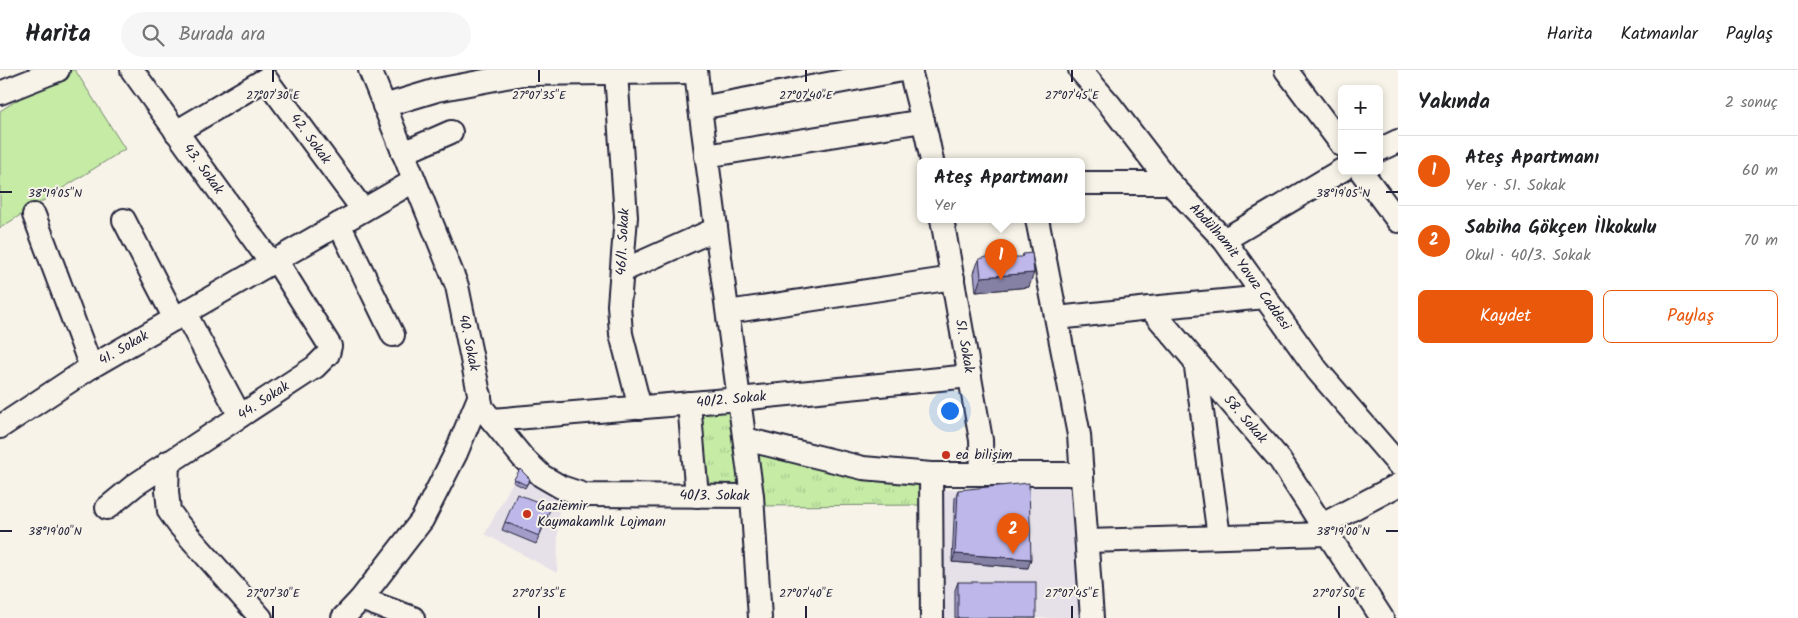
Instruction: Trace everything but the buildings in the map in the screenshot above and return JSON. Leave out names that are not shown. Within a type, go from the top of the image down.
[{"type":"street","points":[[0,93],[58,70]]},
{"type":"street","name":"43. Sokak","points":[[132,70],[176,132],[274,261]]},
{"type":"street","name":"40. Sokak","points":[[370,70],[457,286],[480,395]]},
{"type":"street","points":[[700,108],[902,70]]},
{"type":"street","points":[[910,70],[931,158]]},
{"type":"street","name":"Abdülhamit Yavuz Caddesi","points":[[1080,70],[1110,105],[1170,183],[1224,240],[1317,370],[1398,464]]},
{"type":"street","points":[[1286,70],[1338,140]]},
{"type":"street","points":[[384,106],[436,90],[522,74],[696,71],[752,496]]},
{"type":"street","name":"46/1. Sokak","points":[[616,73],[626,217],[620,305],[621,334],[640,408]]},
{"type":"street","name":"42. Sokak","points":[[176,132],[266,79],[363,210]]},
{"type":"street","points":[[706,156],[923,121]]},
{"type":"street","points":[[403,153],[451,132]]},
{"type":"street","points":[[1383,148],[1398,141]]},
{"type":"street","points":[[1224,240],[1338,172]]},
{"type":"street","points":[[1364,175],[1398,221]]},
{"type":"street","name":"41. Sokak","points":[[34,215],[90,367],[414,180]]},
{"type":"street","points":[[1085,183],[1170,183]]},
{"type":"street","points":[[124,220],[240,416]]},
{"type":"street","name":"51. Sokak","points":[[943,223],[981,440],[982,474]]},
{"type":"street","points":[[1039,223],[1080,435],[1092,618]]},
{"type":"street","points":[[339,224],[393,335]]},
{"type":"street","points":[[622,271],[716,229]]},
{"type":"street","name":"44. Sokak","points":[[107,508],[135,485],[168,462],[316,367],[328,354],[330,346],[274,261]]},
{"type":"street","points":[[728,312],[953,278]]},
{"type":"street","points":[[1057,318],[1265,297]]},
{"type":"street","name":"58. Sokak","points":[[1150,308],[1280,460],[1382,618]]},
{"type":"street","points":[[1195,360],[1219,537]]},
{"type":"street","points":[[0,427],[90,367]]},
{"type":"street","name":"40/2. Sokak","points":[[492,420],[739,399],[970,376]]},
{"type":"street","points":[[343,618],[361,599],[422,520],[456,453],[480,395]]},
{"type":"street","name":"40/3. Sokak","points":[[480,395],[482,408],[532,467],[552,482],[572,492],[585,495],[752,496],[760,618]]},
{"type":"street","points":[[689,403],[697,496]]},
{"type":"street","points":[[745,440],[863,468],[930,474],[1082,474]]},
{"type":"street","points":[[168,462],[167,491],[169,511],[260,618]]},
{"type":"street","points":[[930,474],[932,618]]},
{"type":"street","points":[[1087,541],[1219,537],[1325,530],[1398,485]]},
{"type":"street","points":[[361,599],[413,618]]},
{"type":"shaded area","name":"Gaziemir Kaymakamlık Lojmanı","points":[[518,472],[559,494],[557,573],[485,534]]},
{"type":"shaded area","points":[[1078,483],[1086,618],[944,618],[943,490]]},
{"type":"green space","points":[[64,70],[75,70],[125,149],[0,228],[0,111]]},
{"type":"green space","points":[[739,399],[745,440],[931,474],[931,505],[752,506],[697,496],[689,403]]},
{"type":"place","name":"Ateş Apartmanı","points":[[1001,280]]},
{"type":"place","name":"ea bilişim","points":[[946,455]]},
{"type":"place","name":"Gaziemir Kaymakamlık Lojmanı","points":[[527,514]]},
{"type":"place","name":"Sabiha Gökçen İlkokulu","points":[[1013,554]]}]
